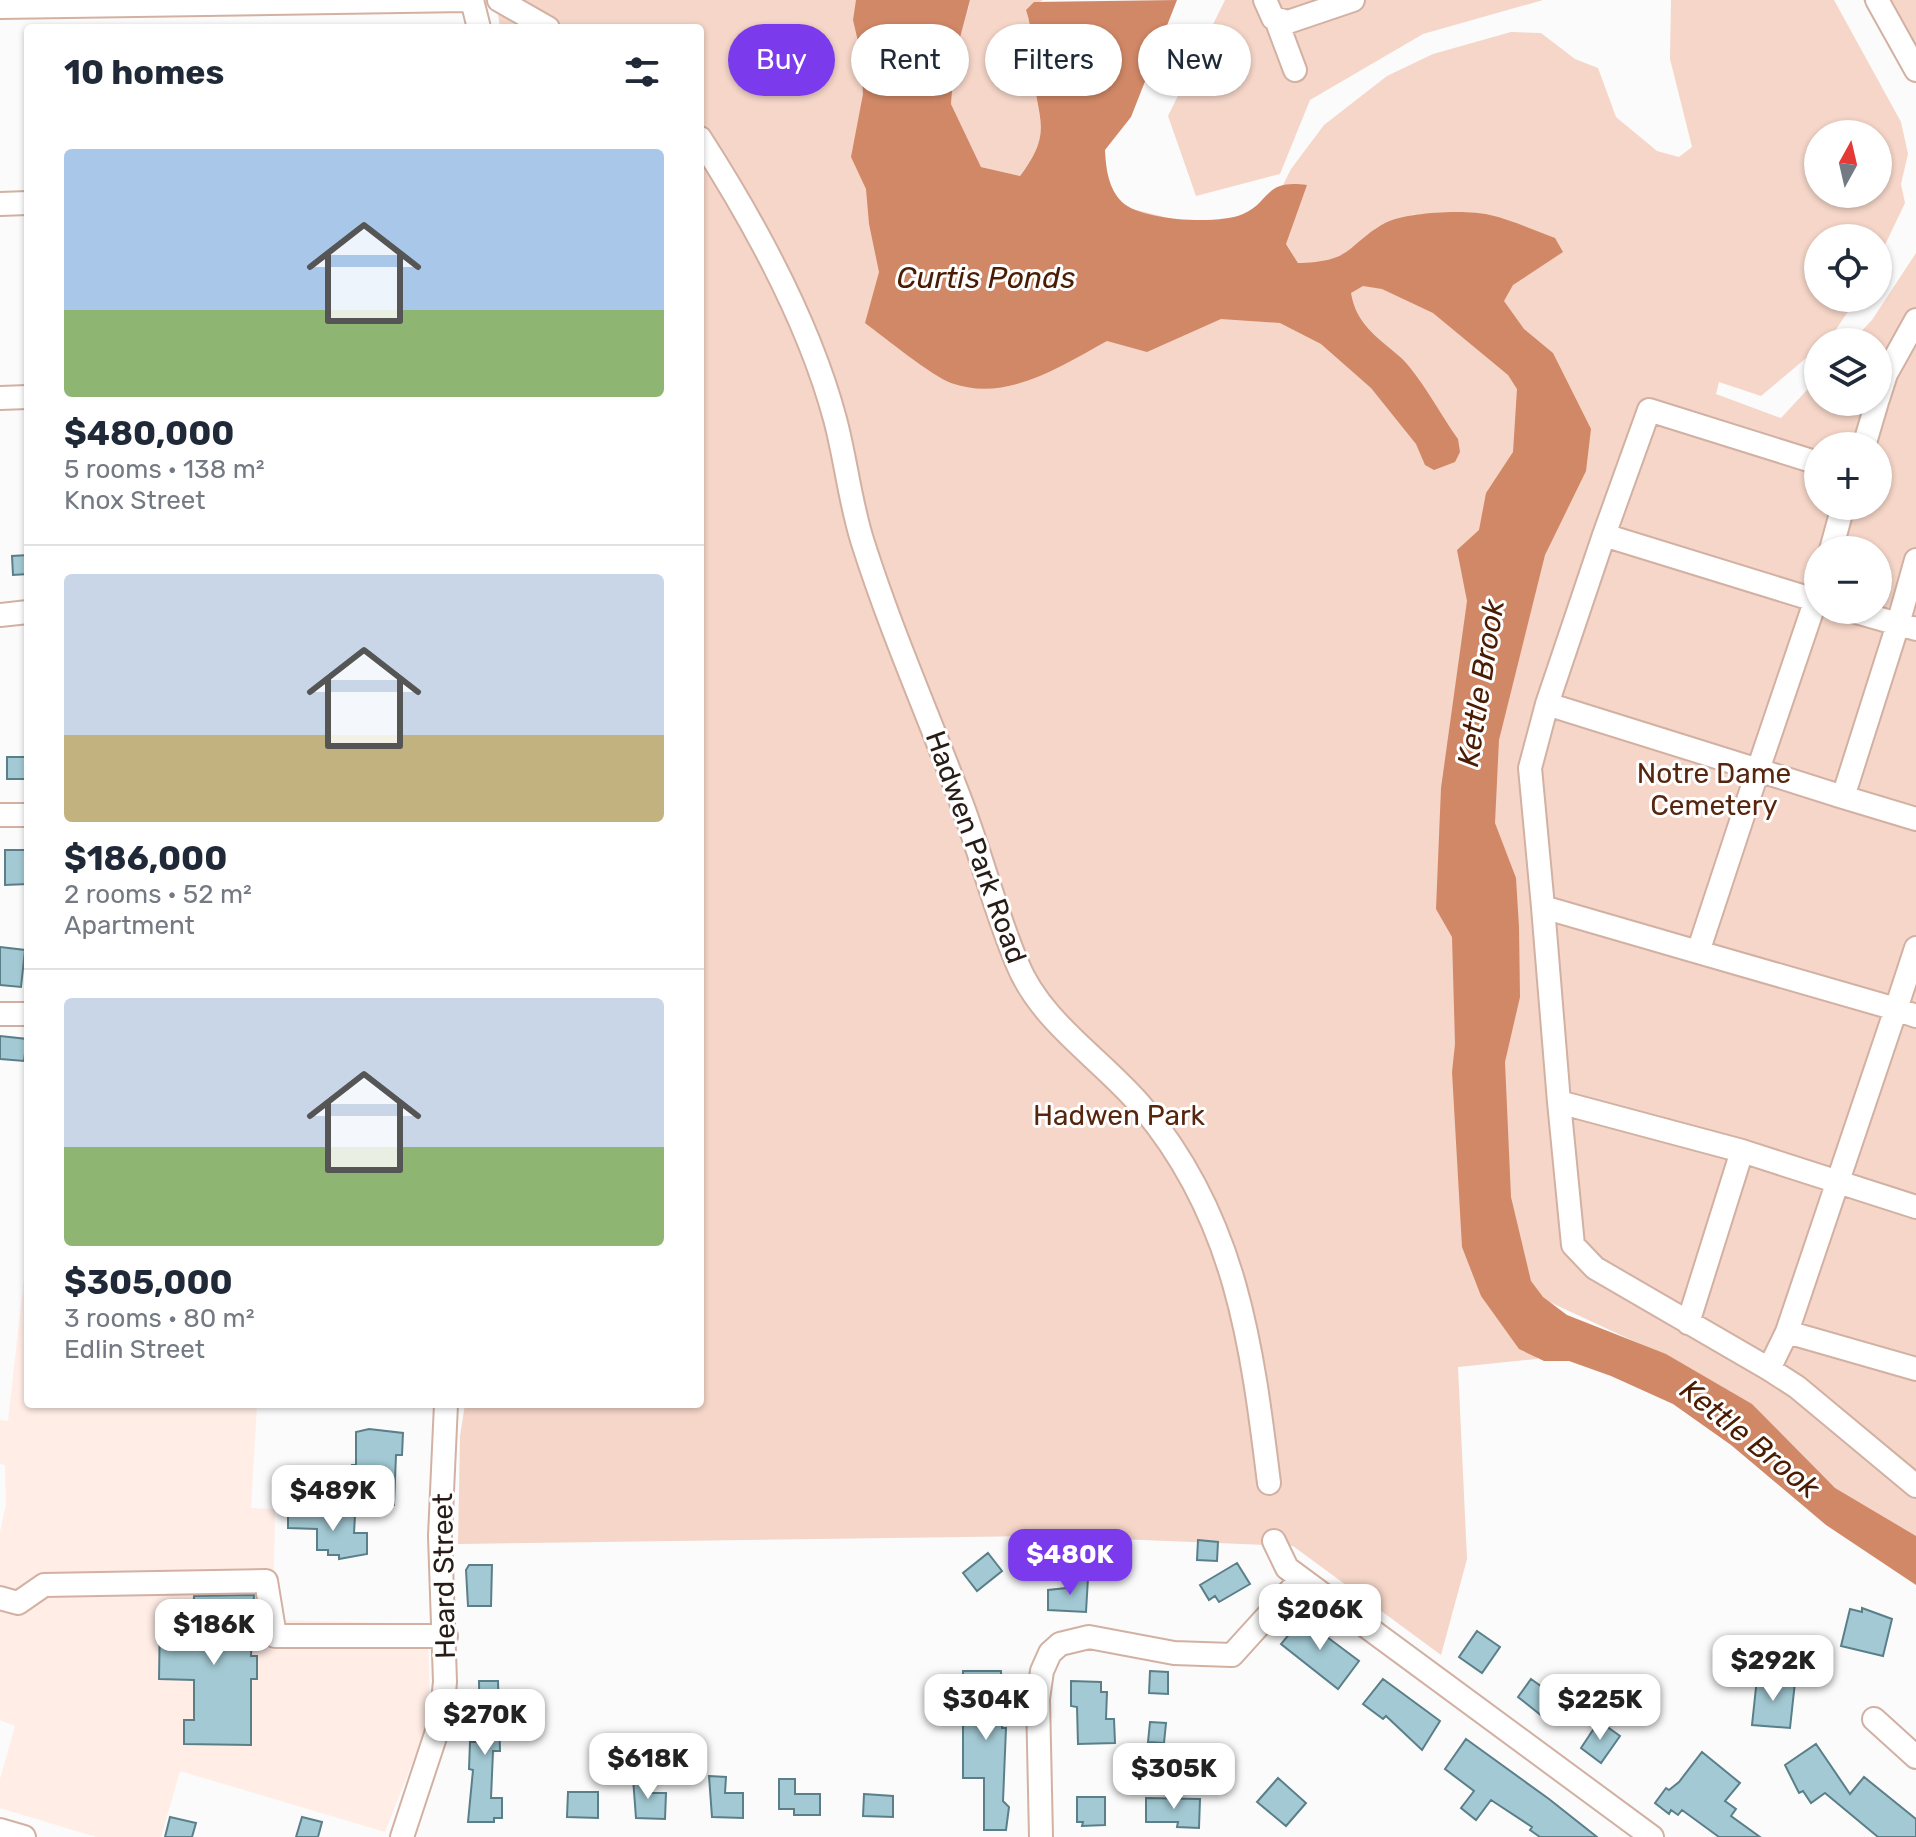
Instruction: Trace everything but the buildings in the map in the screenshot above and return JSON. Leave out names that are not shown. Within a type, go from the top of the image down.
[{"type":"street","points":[[0,7],[29,3],[470,0],[478,24]]},
{"type":"street","points":[[499,0],[541,24]]},
{"type":"street","points":[[1265,0],[1295,70]]},
{"type":"street","points":[[1277,22],[1288,22],[1353,0]]},
{"type":"street","points":[[1877,0],[1916,70]]},
{"type":"street","name":"Hadwen Park Road","points":[[704,144],[725,176],[815,359],[835,419],[862,540],[960,799],[1018,966],[1036,1001],[1119,1079],[1181,1157],[1228,1256],[1255,1373],[1269,1483]]},
{"type":"street","points":[[0,204],[24,203]]},
{"type":"street","points":[[1892,363],[1916,320]]},
{"type":"street","points":[[0,398],[24,397]]},
{"type":"street","points":[[1804,459],[1649,410],[1547,704],[1530,768],[1573,1245],[1595,1268],[1797,1387],[1916,1486]]},
{"type":"street","points":[[1604,535],[1804,594]]},
{"type":"street","points":[[1843,797],[1907,626],[1916,560]]},
{"type":"street","points":[[0,615],[24,612]]},
{"type":"street","points":[[1698,952],[1808,624]]},
{"type":"street","points":[[1547,704],[1916,819]]},
{"type":"street","points":[[0,815],[24,815]]},
{"type":"street","points":[[1543,907],[1906,1012]]},
{"type":"street","points":[[1769,1369],[1787,1332],[1836,1181],[1906,1012],[1916,948]]},
{"type":"street","points":[[0,1014],[24,1014]]},
{"type":"street","points":[[1559,1102],[1742,1151],[1916,1207]]},
{"type":"street","points":[[1688,1323],[1742,1151]]},
{"type":"street","points":[[1787,1332],[1916,1369]]},
{"type":"street","name":"Heard Street","points":[[402,1837],[441,1719],[446,1636],[440,1536],[446,1408]]},
{"type":"street","points":[[1274,1541],[1287,1568],[1301,1579],[1652,1837]]},
{"type":"street","points":[[1041,1837],[1038,1699],[1042,1671],[1050,1653],[1060,1644],[1089,1637],[1174,1653],[1232,1655],[1301,1579]]},
{"type":"street","points":[[0,1598],[18,1603],[44,1585],[266,1581],[275,1636],[446,1636]]},
{"type":"street","points":[[1874,1719],[1916,1757]]},
{"type":"street","points":[[0,1830],[24,1837]]},
{"type":"shaded area","points":[[24,1279],[24,1408],[257,1408],[251,1508],[275,1509],[273,1620],[428,1624],[430,1710],[385,1832],[180,1771],[161,1837],[96,1837],[0,1808],[0,1779],[15,1726],[0,1720],[0,1532],[6,1504],[5,1465],[0,1464],[0,1420],[8,1421]]},
{"type":"green space","name":"Hadwen Park","points":[[496,0],[969,0],[967,15],[970,0],[1043,0],[1026,10],[1029,24],[985,24],[985,96],[1037,96],[1040,136],[1020,176],[981,167],[951,104],[952,96],[969,96],[969,24],[851,24],[851,96],[950,96],[941,161],[1200,226],[1247,215],[1280,191],[1291,169],[1324,125],[1387,76],[1433,54],[1511,32],[1541,33],[1575,59],[1598,68],[1616,117],[1657,151],[1679,157],[1692,147],[1670,59],[1671,0],[1834,0],[1901,122],[1908,154],[1901,184],[1905,203],[1892,230],[1892,224],[1804,224],[1804,312],[1849,312],[1837,328],[1804,328],[1804,360],[1761,396],[1719,382],[1716,394],[1781,418],[1804,393],[1804,416],[1892,416],[1892,328],[1864,328],[1877,312],[1892,312],[1892,290],[1916,253],[1916,1541],[1896,1536],[1640,1344],[1543,1299],[1537,1359],[1458,1367],[1467,1559],[1441,1655],[1293,1546],[1045,1536],[458,1544],[460,1436],[464,1408],[704,1408],[704,24],[499,24]],"holes":[[[1416,214],[1356,249],[1386,223]],[[1287,245],[1298,263],[1326,263],[1350,252],[1287,288]]]},
{"type":"green space","points":[[1225,0],[1543,0],[1423,34],[1310,100],[1280,174],[1196,196],[1168,116],[1178,96],[1251,96],[1251,24],[1213,24]]},
{"type":"green space","points":[[1863,0],[1916,0],[1916,81]]},
{"type":"water","points":[[856,0],[970,0],[964,24],[854,24]]},
{"type":"water","points":[[1177,0],[1168,24],[1138,24],[1139,96],[1131,117],[1105,150],[1111,184],[1122,202],[1162,217],[1216,219],[1243,214],[1282,185],[1307,185],[1286,244],[1298,263],[1340,256],[1385,223],[1421,214],[1467,212],[1490,215],[1555,238],[1563,252],[1513,285],[1504,301],[1524,329],[1553,353],[1591,429],[1586,471],[1545,555],[1499,740],[1495,823],[1516,878],[1519,927],[1520,997],[1505,1062],[1511,1197],[1531,1281],[1543,1297],[1567,1315],[1666,1354],[1752,1404],[1835,1488],[1916,1536],[1916,1585],[1826,1525],[1731,1445],[1673,1404],[1569,1361],[1544,1361],[1519,1349],[1481,1296],[1462,1247],[1452,1072],[1455,1044],[1452,937],[1436,909],[1441,788],[1467,601],[1457,550],[1479,530],[1486,493],[1513,452],[1517,389],[1508,375],[1433,313],[1382,289],[1363,286],[1351,293],[1363,322],[1406,363],[1458,439],[1460,452],[1455,462],[1434,470],[1425,465],[1416,444],[1371,388],[1321,344],[1280,323],[1221,319],[1147,352],[1107,341],[1052,371],[1013,385],[972,388],[951,383],[920,365],[865,323],[879,272],[869,224],[866,189],[851,157],[863,96],[952,96],[951,104],[981,167],[1020,176],[1037,148],[1040,136],[1037,96],[1122,96],[1122,24],[1029,24],[1026,10],[1034,2]]},
{"type":"water label","name":"Curtis Ponds","points":[[986,278]]},
{"type":"water label","name":"Kettle Brook","points":[[1481,683]]},
{"type":"water label","name":"Kettle Brook","points":[[1750,1439]]},
{"type":"park label","name":"Notre Dame Cemetery","points":[[1714,789]]}]
